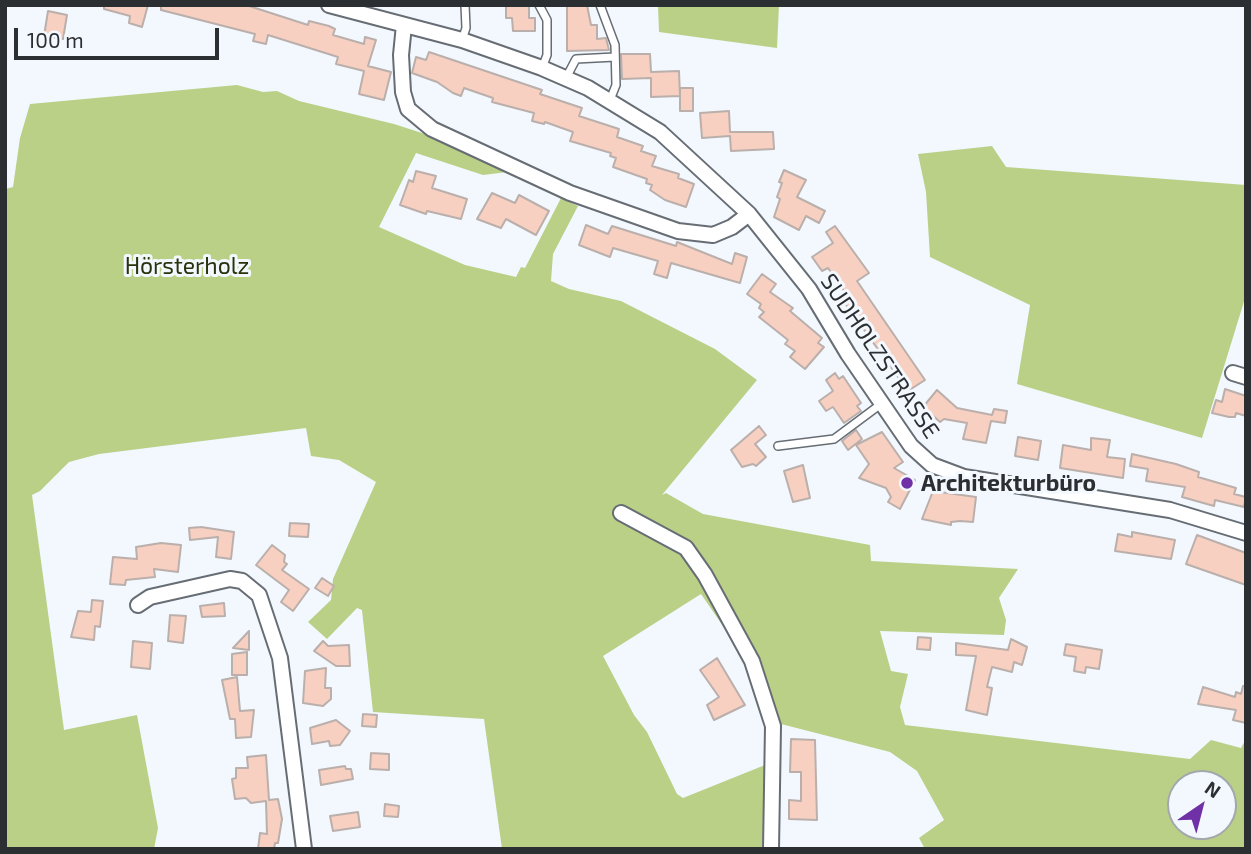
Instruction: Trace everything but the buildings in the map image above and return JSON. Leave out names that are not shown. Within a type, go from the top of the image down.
[{"type":"street","name":"SUDHOLZSTRASSE","points":[[329,5],[358,9],[462,40],[542,68],[610,100],[660,132],[749,214],[809,289],[881,404],[919,455],[947,472],[1170,510],[1246,533]]},
{"type":"street","points":[[404,24],[401,55],[403,92],[408,109],[432,129],[561,189],[678,231],[713,235],[732,227],[749,214]]},
{"type":"street","points":[[621,513],[686,548],[705,575],[752,661],[774,726],[771,849]]},
{"type":"street","points":[[138,605],[150,597],[230,579],[242,581],[259,595],[280,658],[304,849]]},
{"type":"lane","points":[[462,40],[466,28],[466,5]]},
{"type":"lane","points":[[539,5],[547,20],[547,55],[542,68]]},
{"type":"lane","points":[[600,5],[614,45],[616,85],[610,100]]},
{"type":"lane","points":[[566,78],[576,59],[615,57]]},
{"type":"lane","points":[[778,446],[834,439],[881,404]]},
{"type":"green space","points":[[658,5],[779,5],[777,48],[659,32]]},
{"type":"green space","name":"Hörsterholz","points":[[237,85],[263,92],[277,91],[299,101],[394,124],[425,134],[507,172],[483,175],[416,153],[379,227],[465,265],[516,277],[521,267],[525,268],[561,198],[578,206],[553,254],[551,281],[569,289],[621,301],[715,349],[757,380],[662,495],[666,493],[703,514],[870,545],[871,561],[1018,569],[999,598],[1006,620],[1004,635],[880,631],[891,671],[908,674],[900,707],[905,725],[1190,759],[1211,740],[1241,748],[1246,739],[1246,849],[925,849],[919,838],[944,820],[917,771],[890,752],[781,724],[758,677],[701,594],[603,656],[634,715],[647,732],[677,794],[683,798],[765,765],[765,849],[502,849],[484,719],[373,712],[362,610],[357,608],[327,639],[308,622],[331,600],[333,579],[376,482],[339,460],[311,456],[306,428],[99,454],[69,462],[40,491],[32,495],[64,730],[137,715],[158,828],[154,849],[5,849],[5,189],[13,187],[20,138],[30,104]]},
{"type":"green space","points":[[992,146],[1006,167],[1246,185],[1246,295],[1202,438],[1017,384],[1030,305],[930,257],[926,192],[918,154]]},
{"type":"place","name":"Architekturbüro","points":[[907,483]]}]
